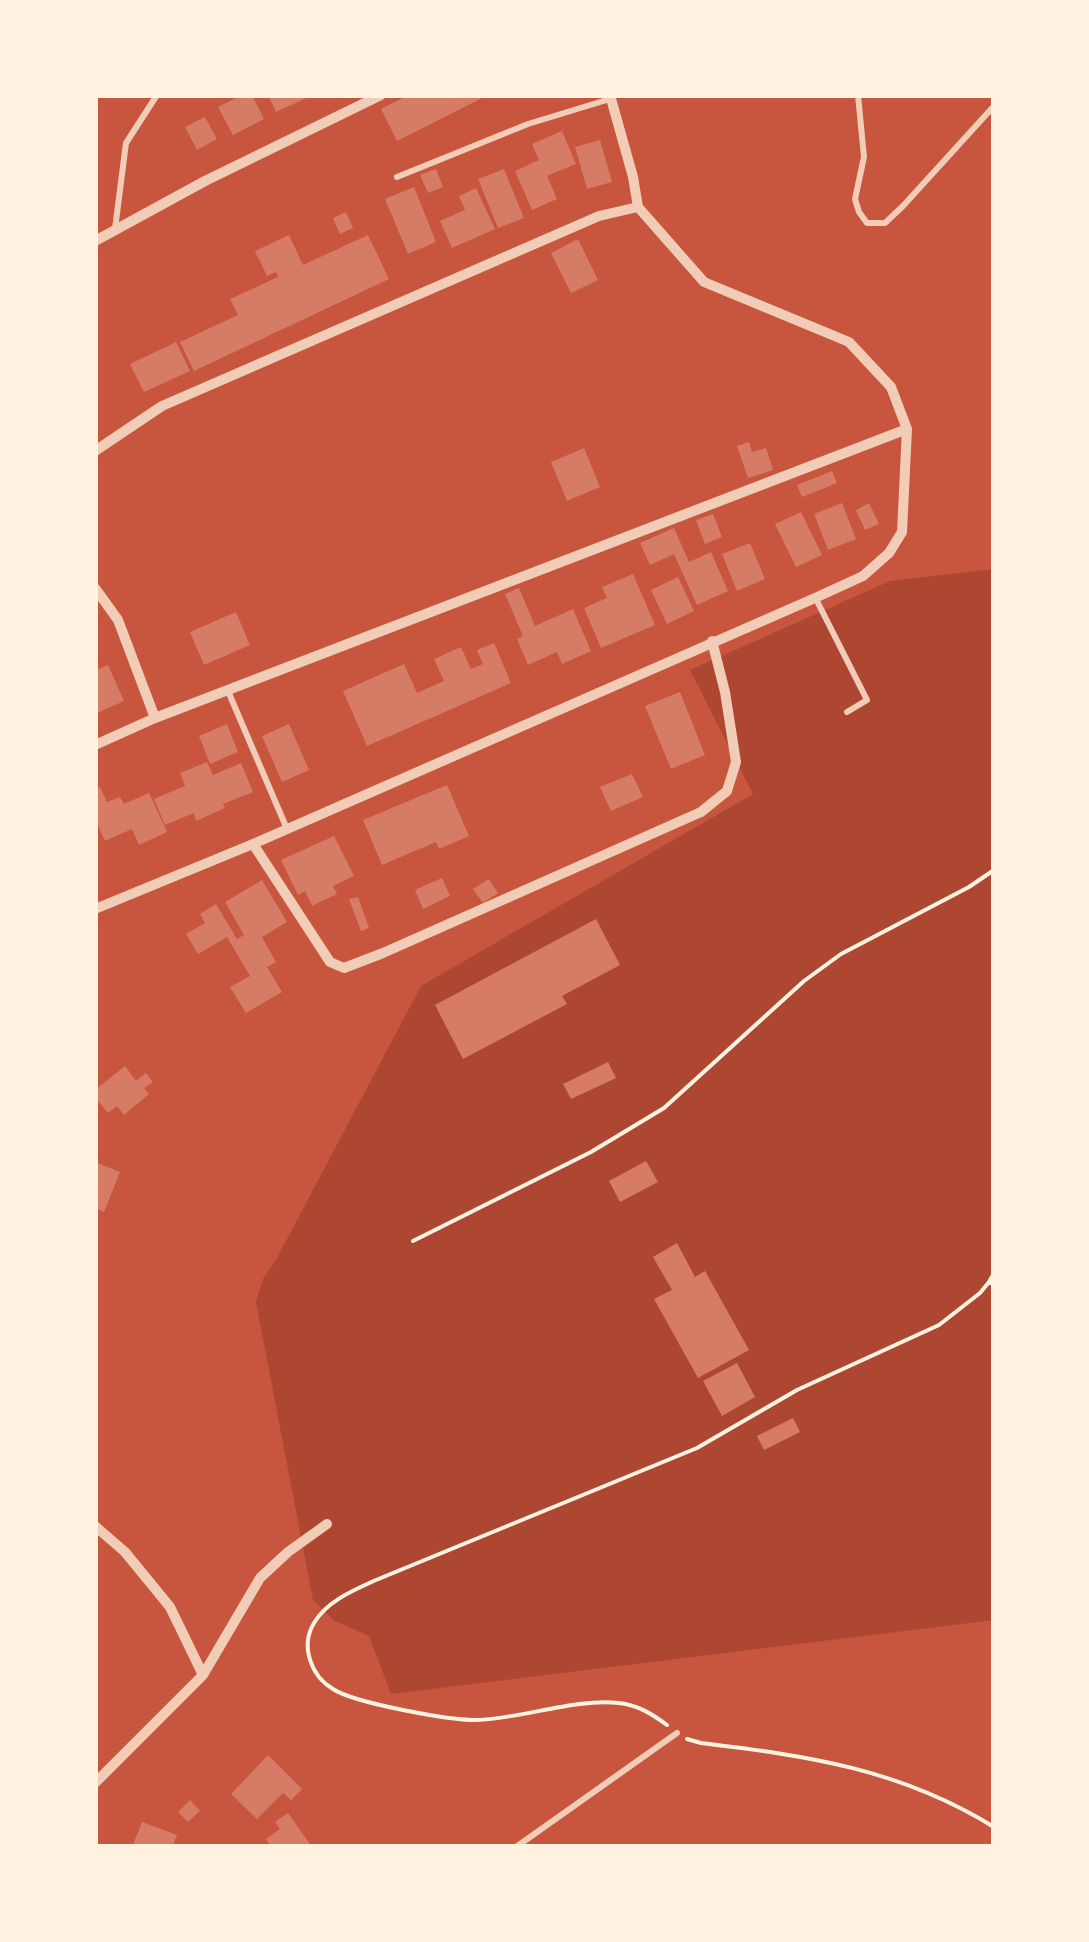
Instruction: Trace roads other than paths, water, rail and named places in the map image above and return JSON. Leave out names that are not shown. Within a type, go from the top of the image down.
[{"type":"street","points":[[95,240],[205,181],[382,95]]},
{"type":"street","points":[[95,909],[253,844],[863,576],[889,552],[902,532],[908,429],[891,387],[849,342],[704,282],[638,207],[611,97]]},
{"type":"street","points":[[95,451],[162,406],[599,216],[638,207]]},
{"type":"street","points":[[95,744],[908,429]]},
{"type":"street","points":[[95,588],[118,620],[154,718]]},
{"type":"street","points":[[253,844],[330,962],[344,968],[419,938],[701,812],[726,791],[736,762],[712,642]]},
{"type":"street","points":[[95,1783],[204,1675],[260,1578],[327,1524]]},
{"type":"street","points":[[95,1526],[126,1552],[170,1607],[204,1675]]},
{"type":"lane","points":[[115,230],[126,144],[157,95]]},
{"type":"lane","points":[[858,95],[864,157],[855,200],[868,223],[885,222],[903,206],[994,106]]},
{"type":"lane","points":[[397,178],[528,124],[611,97]]},
{"type":"lane","points":[[815,598],[867,700],[847,712]]},
{"type":"lane","points":[[228,690],[287,829]]},
{"type":"lane","points":[[516,1847],[677,1733]]}]
